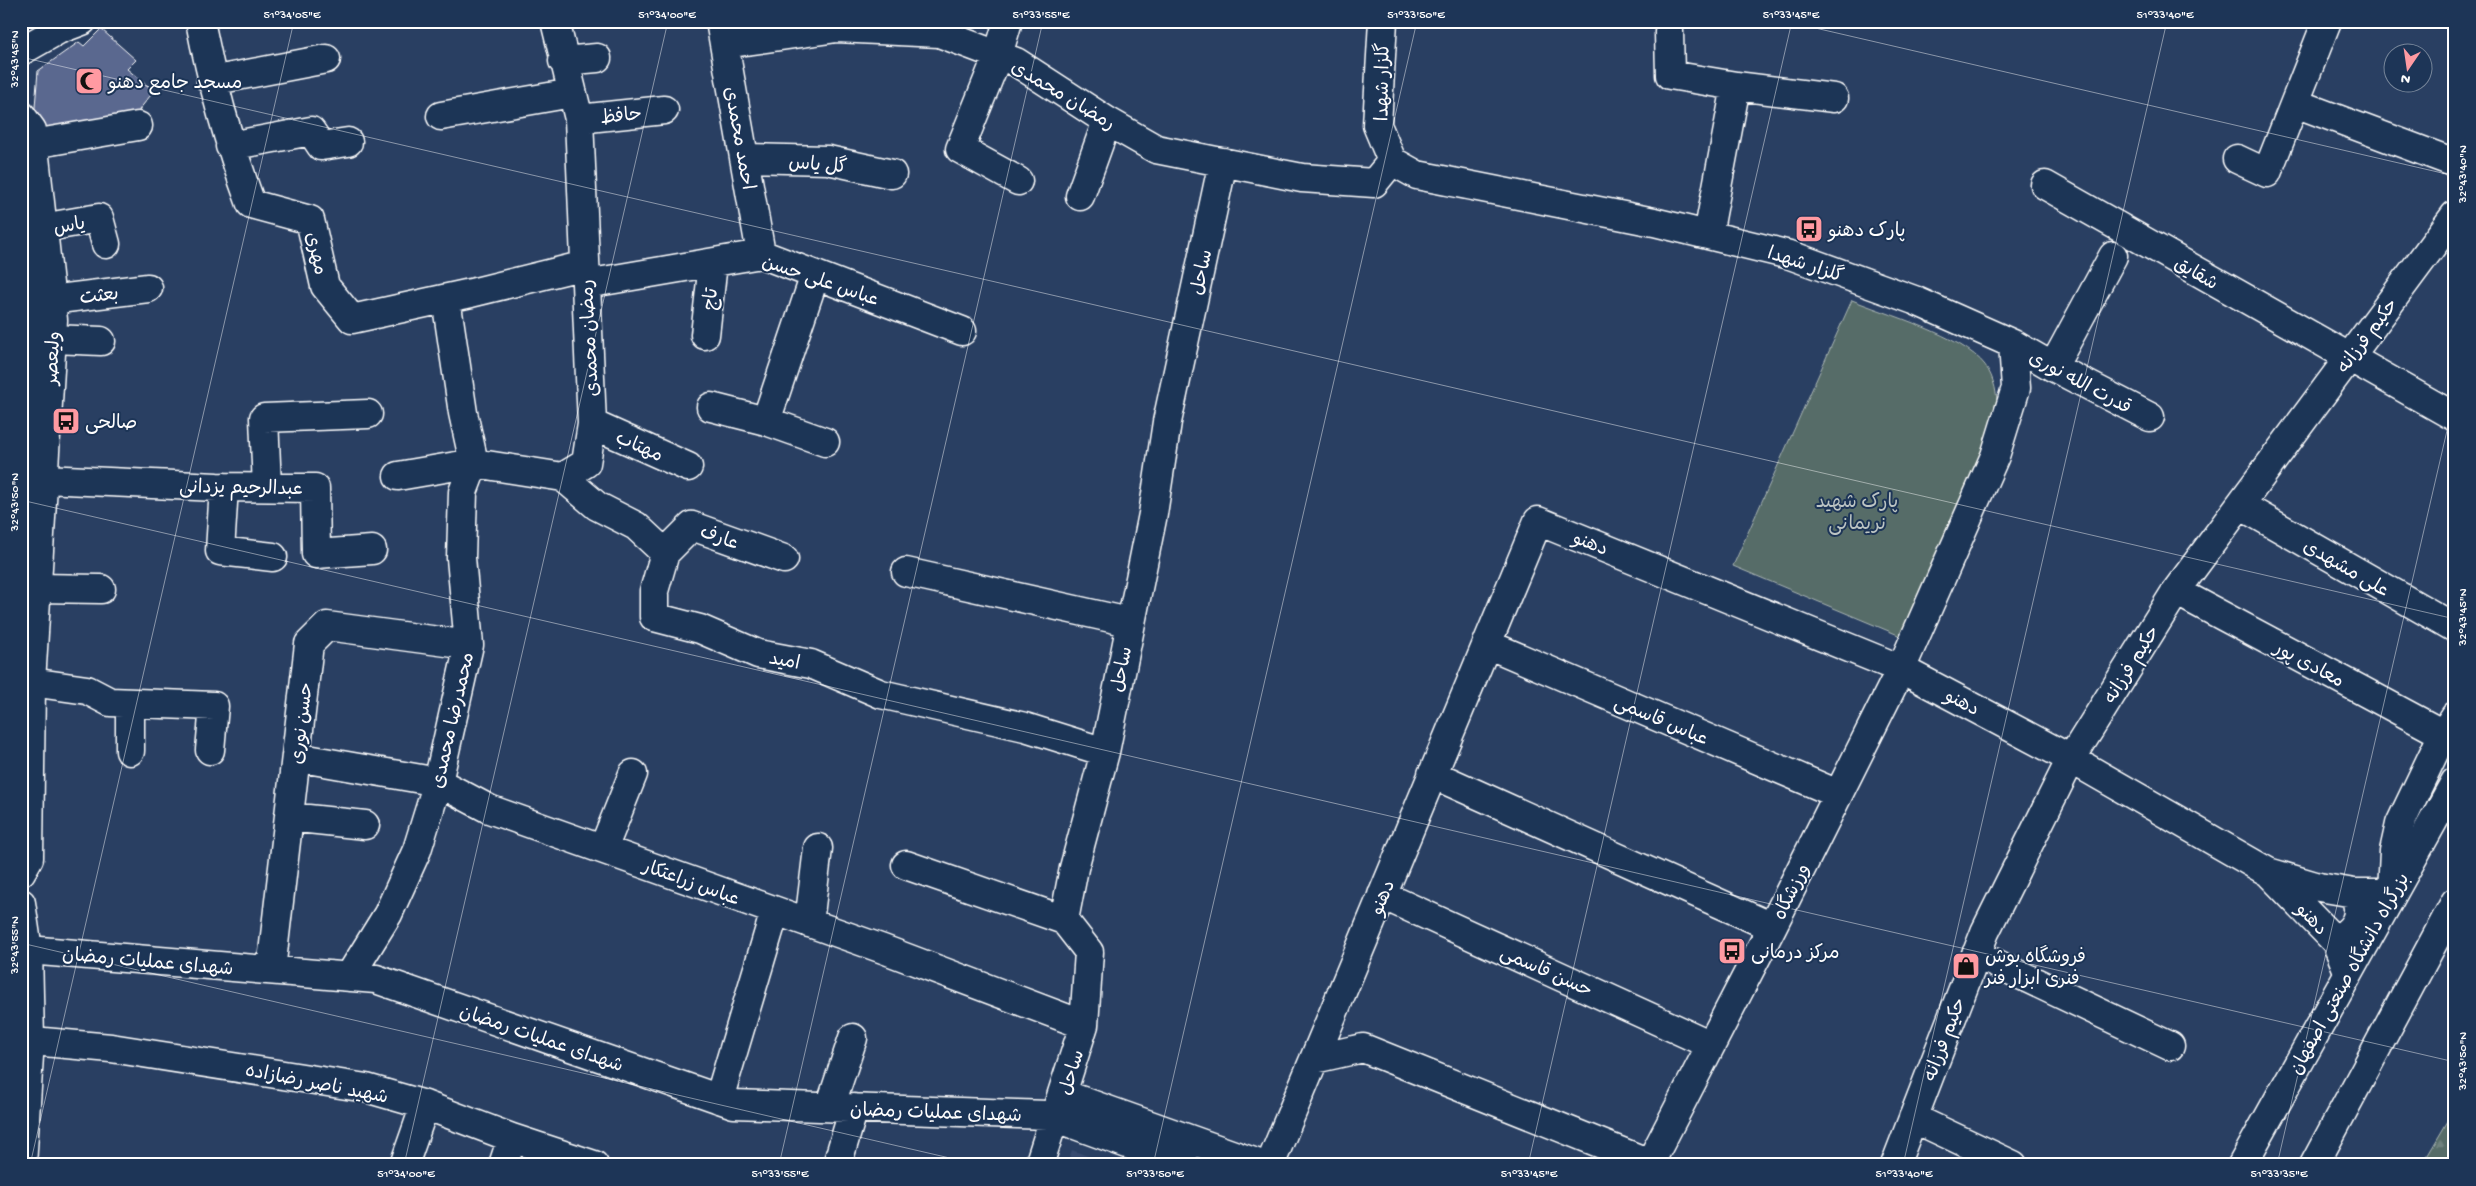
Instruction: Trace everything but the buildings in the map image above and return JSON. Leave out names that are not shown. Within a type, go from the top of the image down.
[{"type":"main road","points":[[21,51],[58,30],[82,21]]},
{"type":"main road","name":"مهری","points":[[200,21],[212,81],[230,146],[251,204],[310,220],[325,286],[352,319],[446,299],[585,275]]},
{"type":"main road","name":"رمضان محمدی","points":[[555,21],[563,61],[579,119],[592,424],[586,463],[562,477]]},
{"type":"main road","points":[[1008,21],[998,55],[960,149],[1018,182]]},
{"type":"main road","name":"گلزار شهدا","points":[[1382,21],[1377,125],[1392,162],[1417,176],[1654,222],[1790,255],[1914,300],[2013,344]]},
{"type":"main road","points":[[2237,160],[2267,173],[2328,21]]},
{"type":"main road","name":"رمضان محمدی","points":[[722,33],[837,28],[921,27],[1016,62],[1156,149],[1302,178],[1374,183],[1392,162]]},
{"type":"main road","points":[[1670,32],[1670,75],[1736,86],[1834,98]]},
{"type":"main road","name":"احمد محمدی","points":[[722,33],[761,254]]},
{"type":"main road","points":[[563,61],[597,58]]},
{"type":"main road","points":[[212,81],[326,59]]},
{"type":"main road","points":[[1708,235],[1736,86]]},
{"type":"main road","points":[[441,116],[572,93]]},
{"type":"main road","points":[[2295,103],[2455,163]]},
{"type":"main road","name":"حافظ","points":[[579,119],[664,110]]},
{"type":"main road","name":"ولیعصر","points":[[21,115],[32,130],[33,144],[30,478],[36,588],[31,682],[29,858],[21,872]]},
{"type":"main road","points":[[1080,196],[1107,120]]},
{"type":"main road","points":[[33,144],[138,126]]},
{"type":"main road","points":[[230,146],[311,131],[321,146],[348,142]]},
{"type":"main road","name":"گل یاس","points":[[744,158],[828,160],[892,174]]},
{"type":"main road","name":"ساحل","points":[[1039,1165],[1084,1025],[1088,952],[1064,920],[1074,868],[1105,752],[1129,622],[1153,514],[1167,422],[1223,162]]},
{"type":"main road","name":"شقایق","points":[[2045,185],[2455,417]]},
{"type":"main road","name":"حکیم فرزانه","points":[[1895,1165],[1976,954],[2071,758],[2176,591],[2455,215]]},
{"type":"main road","name":"یاس","points":[[31,232],[99,218],[106,244]]},
{"type":"main road","name":"ولیعصر","points":[[21,535],[53,339],[50,300],[31,232]]},
{"type":"main road","name":"عباس علی حسن","points":[[585,275],[713,263],[761,254],[962,331]]},
{"type":"main road","points":[[2053,367],[2113,256]]},
{"type":"main road","name":"تاج","points":[[705,335],[713,263]]},
{"type":"main road","points":[[766,422],[815,275]]},
{"type":"main road","name":"بعثت","points":[[50,300],[148,288]]},
{"type":"main road","points":[[446,299],[463,413],[474,463]]},
{"type":"main road","points":[[53,339],[101,341]]},
{"type":"main road","points":[[1901,669],[1995,456],[2016,388],[2013,344]]},
{"type":"main road","name":"قدرت الله نوری","points":[[2013,344],[2150,418]]},
{"type":"main road","points":[[711,407],[766,422],[824,442]]},
{"type":"main road","points":[[267,487],[264,418],[368,414]]},
{"type":"main road","name":"مهتاب","points":[[592,424],[688,467]]},
{"type":"main road","points":[[398,476],[474,463],[562,477],[597,506],[636,526],[665,553]]},
{"type":"main road","name":"محمدرضا محمدی","points":[[349,976],[388,914],[418,850],[438,782],[469,645],[461,558],[464,492],[474,463]]},
{"type":"main road","name":"عبدالرحیم یزدانی","points":[[30,478],[224,487],[315,488],[316,554],[372,550]]},
{"type":"main road","points":[[224,487],[220,551],[273,557]]},
{"type":"main road","name":"علی مشهدی","points":[[2240,505],[2455,628]]},
{"type":"main road","name":"دهنو","points":[[1270,1165],[1538,521],[1901,669],[2071,758],[2268,872],[2319,887],[2354,893],[2392,893]]},
{"type":"main road","name":"عارف","points":[[665,553],[692,526],[784,559]]},
{"type":"main road","name":"امید","points":[[665,553],[654,591],[654,617],[700,629],[758,654],[811,664],[881,694],[1025,727],[1105,752]]},
{"type":"main road","points":[[906,572],[1129,622]]},
{"type":"main road","points":[[36,588],[101,589]]},
{"type":"main road","name":"معادی پور","points":[[2176,591],[2449,725]]},
{"type":"main road","name":"حسن نوری","points":[[271,970],[309,644],[327,626],[469,645]]},
{"type":"main road","name":"عباس قاسمی","points":[[1487,644],[1838,794]]},
{"type":"main road","name":"ورزشگاه","points":[[1649,1164],[1772,927],[1901,669]]},
{"type":"main road","points":[[31,682],[87,690],[110,702],[214,706],[210,750]]},
{"type":"main road","points":[[130,703],[130,751]]},
{"type":"main road","points":[[2392,893],[2394,851],[2400,824],[2449,725]]},
{"type":"main road","name":"عباس زراعتکار","points":[[296,758],[438,782],[489,809],[809,922],[1084,1025]]},
{"type":"main road","points":[[603,850],[633,774]]},
{"type":"main road","points":[[1432,774],[1772,927]]},
{"type":"main road","name":"بزرگراه دانشگاه صنعتی اصفهان","points":[[2242,1165],[2348,971],[2455,782]]},
{"type":"main road","points":[[289,818],[365,825]]},
{"type":"main road","points":[[809,922],[818,848]]},
{"type":"main road","points":[[906,865],[1064,920]]},
{"type":"main road","name":"دهنو","points":[[2268,872],[2334,940],[2348,971]]},
{"type":"main road","points":[[2334,940],[2343,936],[2354,926],[2359,915],[2358,903],[2354,893]]},
{"type":"main road","name":"حسن قاسمی","points":[[1382,895],[1711,1045]]},
{"type":"main road","points":[[2314,1165],[2455,902]]},
{"type":"main road","points":[[21,903],[28,950],[22,1150]]},
{"type":"main road","points":[[719,1099],[775,911]]},
{"type":"main road","name":"شهدای عملیات رمضان","points":[[28,950],[376,979],[734,1104],[1048,1115],[1059,1106]]},
{"type":"main road","points":[[1976,954],[2170,1046]]},
{"type":"main road","points":[[837,1165],[842,1108],[852,1038]]},
{"type":"main road","name":"شهید ناصر رضازاده","points":[[26,1040],[111,1048],[366,1088],[425,1105],[512,1138],[594,1165]]},
{"type":"main road","points":[[1314,1059],[1363,1048],[1649,1164]]},
{"type":"main road","points":[[404,1165],[425,1105]]},
{"type":"main road","points":[[1059,1106],[1185,1165]]},
{"type":"main road","points":[[1059,1106],[1262,1165]]},
{"type":"main road","points":[[1913,1118],[2013,1165]]},
{"type":"main road","points":[[503,1165],[512,1138]]},
{"type":"shaded area","points":[[1072,1150],[1111,1165],[1066,1165]]},
{"type":"green space","name":"پارک شهید نریمانی","points":[[1852,300],[1942,335],[1974,354],[1985,365],[1991,376],[1996,393],[1998,412],[1903,637],[1733,566]]},
{"type":"green space","points":[[2455,1109],[2455,1165],[2422,1165]]},
{"type":"place","name":"مسجد جامع دهنو","points":[[89,81]]},
{"type":"place","name":"پارک دهنو","points":[[1809,229]]},
{"type":"place","name":"صالحی","points":[[66,421]]},
{"type":"place","name":"مرکز درمانی","points":[[1732,951]]},
{"type":"place","name":"فروشگاه بوش فنری ابزار فنر","points":[[1966,966]]}]
